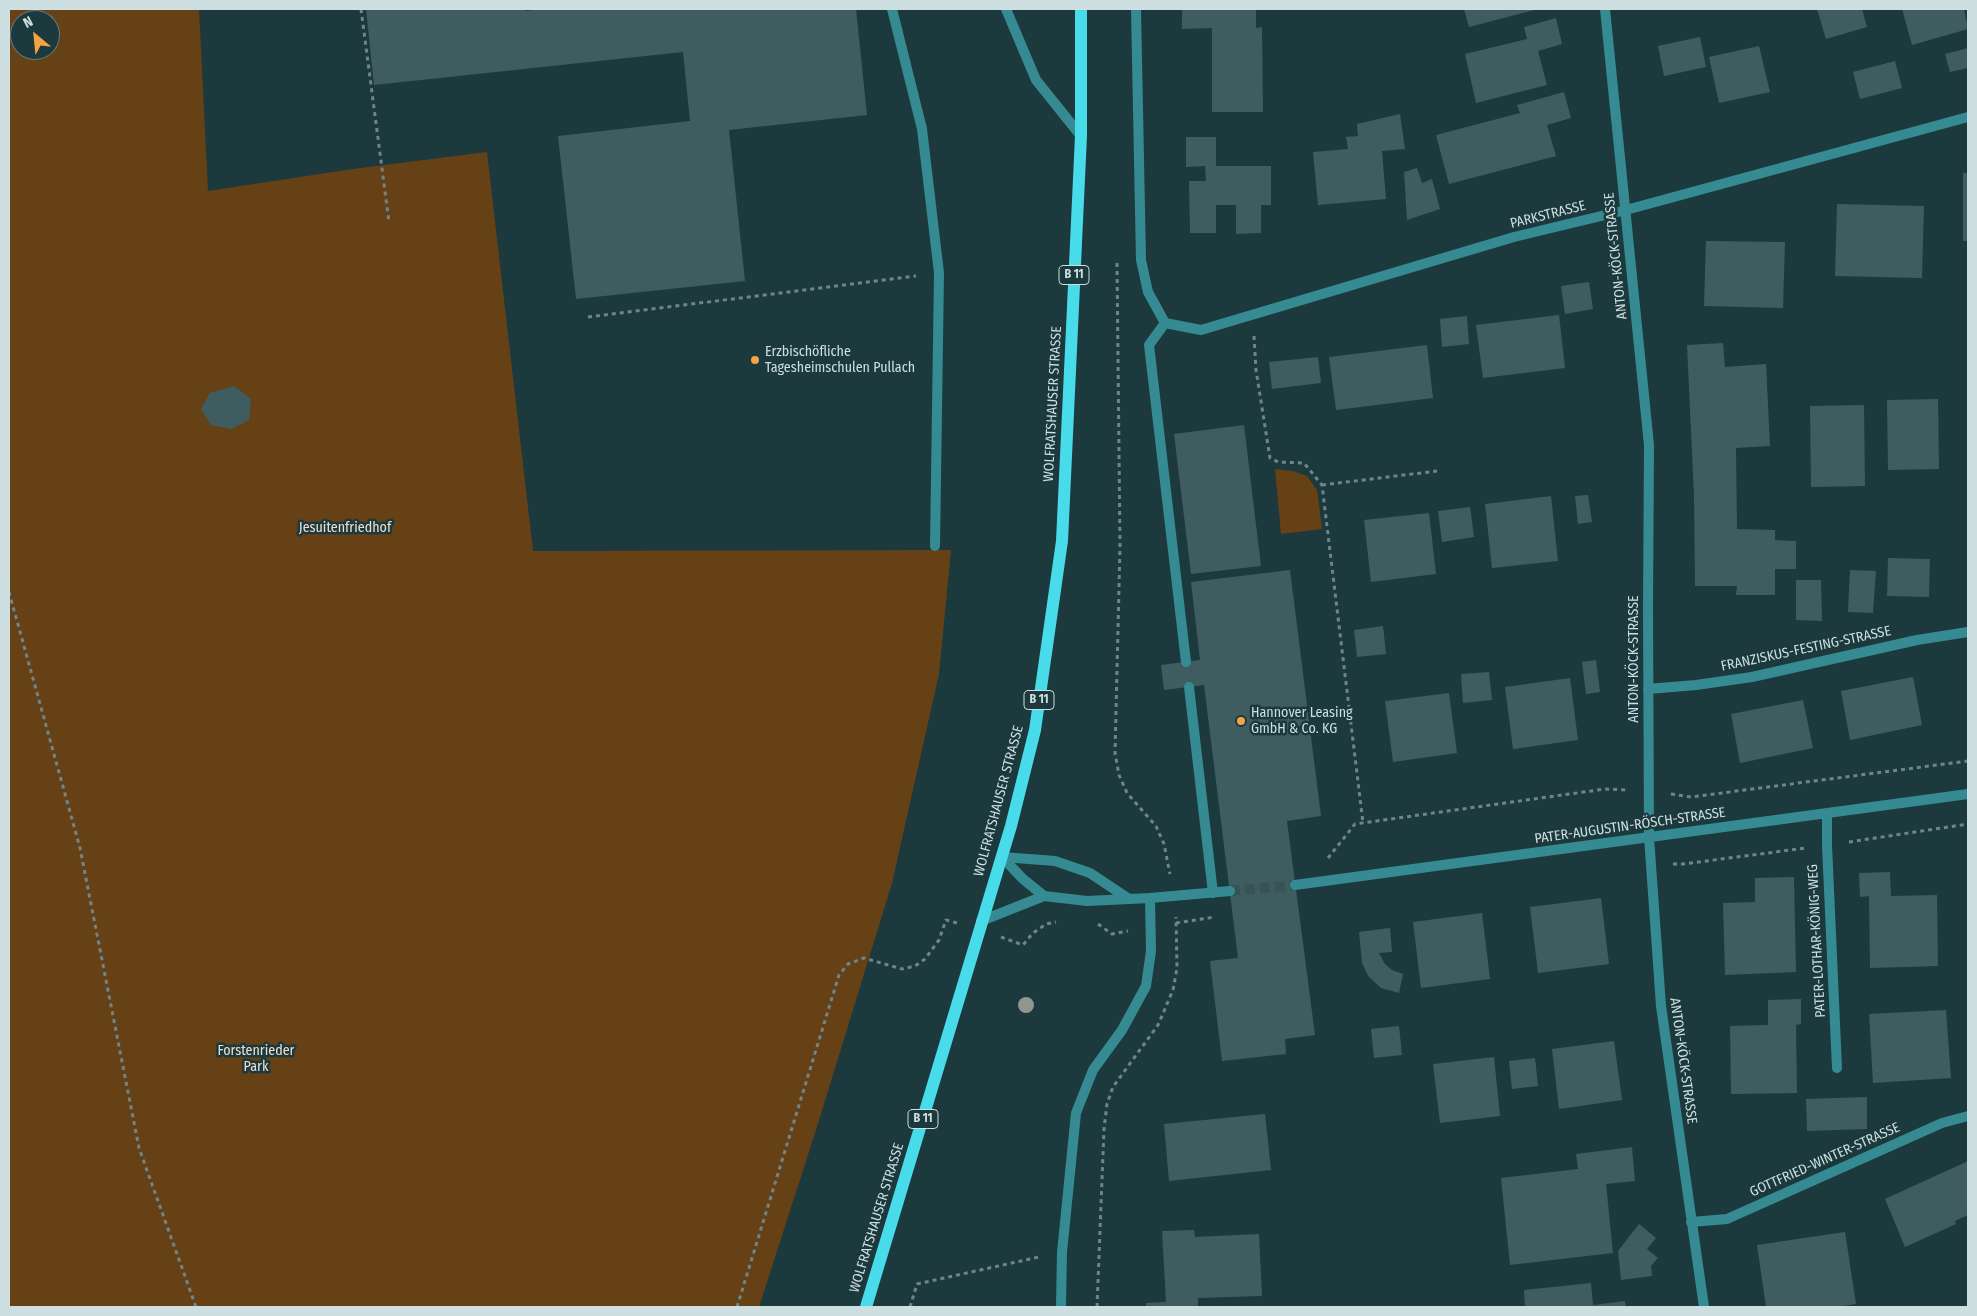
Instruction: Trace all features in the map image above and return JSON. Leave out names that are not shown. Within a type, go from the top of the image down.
[{"type":"main road","name":"WOLFRATSHAUSER STRASSE","points":[[866,1307],[1002,857],[1034,730],[1062,541],[1081,136],[1081,9]]},
{"type":"street","points":[[892,9],[922,129],[939,274],[935,546]]},
{"type":"street","points":[[1006,9],[1036,80],[1081,136]]},
{"type":"street","points":[[1136,9],[1141,260],[1148,292],[1165,323],[1149,345],[1186,662]]},
{"type":"street","name":"ANTON-KÖCK-STRASSE","points":[[1605,9],[1649,445],[1648,791],[1649,837],[1661,1006],[1704,1307]]},
{"type":"street","name":"PARKSTRASSE","points":[[1165,323],[1201,330],[1514,237],[1626,210],[1968,116]]},
{"type":"street","name":"FRANZISKUS-FESTING-STRASSE","points":[[1648,689],[1696,685],[1752,677],[1916,640],[1968,632]]},
{"type":"street","points":[[1189,686],[1213,893]]},
{"type":"street","name":"PATER-AUGUSTIN-RÖSCH-STRASSE","points":[[1295,885],[1968,794]]},
{"type":"street","name":"PATER-LOTHAR-KÖNIG-WEG","points":[[1827,813],[1827,855],[1837,1068]]},
{"type":"street","points":[[1002,857],[1023,879],[1044,896]]},
{"type":"street","points":[[1002,857],[1055,861],[1090,874],[1129,899]]},
{"type":"street","points":[[980,926],[1044,896],[1087,900],[1129,899],[1230,891]]},
{"type":"street","points":[[1062,1307],[1062,1252],[1076,1113],[1093,1070],[1122,1030],[1146,986],[1151,951],[1150,898]]},
{"type":"street","name":"GOTTFRIED-WINTER-STRASSE","points":[[1691,1222],[1727,1219],[1942,1123],[1968,1116]]},
{"type":"path","points":[[361,9],[389,222]]},
{"type":"path","points":[[1117,260],[1120,546],[1115,753],[1119,775],[1127,793],[1156,826],[1164,844],[1171,878]]},
{"type":"path","points":[[588,317],[939,274]]},
{"type":"path","points":[[1253,316],[1256,370],[1270,458],[1278,462],[1304,463],[1322,485],[1363,823]]},
{"type":"path","points":[[1322,485],[1438,471]]},
{"type":"path","points":[[9,592],[80,848],[139,1148],[196,1307]]},
{"type":"path","points":[[1326,860],[1355,824],[1605,789],[1648,791],[1691,798],[1968,761]]},
{"type":"path","points":[[1096,922],[1112,934],[1223,916]]},
{"type":"path","points":[[737,1307],[839,975],[848,964],[864,958],[902,969],[915,966],[925,959],[939,940],[946,920],[980,926],[1024,944],[1033,933],[1046,924],[1060,920]]},
{"type":"path","points":[[1097,1307],[1102,1152],[1107,1104],[1114,1087],[1158,1025],[1173,990],[1178,968],[1176,924]]},
{"type":"path","points":[[910,1307],[917,1284],[1062,1252]]},
{"type":"green space","points":[[9,9],[199,9],[208,191],[353,169],[487,152],[533,551],[951,550],[939,674],[892,883],[759,1307],[9,1307]]},
{"type":"green space","points":[[1275,469],[1293,471],[1307,476],[1317,490],[1322,529],[1281,534]]},
{"type":"building","points":[[366,9],[525,9],[525,11],[543,9],[856,9],[867,115],[729,130],[745,281],[576,299],[558,136],[690,121],[683,52],[374,85]]},
{"type":"building","points":[[1182,9],[1256,9],[1256,28],[1262,27],[1263,112],[1212,112],[1212,28],[1182,29]]},
{"type":"building","points":[[1464,9],[1538,9],[1469,27]]},
{"type":"building","points":[[1817,9],[1862,9],[1867,27],[1826,39]]},
{"type":"building","points":[[1902,9],[1964,9],[1968,29],[1912,45]]},
{"type":"building","points":[[1556,18],[1562,44],[1538,51],[1547,85],[1476,103],[1465,54],[1527,39],[1524,27]]},
{"type":"building","points":[[1700,37],[1706,67],[1664,76],[1658,46]]},
{"type":"building","points":[[1759,46],[1770,92],[1719,103],[1709,57]]},
{"type":"building","points":[[1968,48],[1968,68],[1950,72],[1945,54]]},
{"type":"building","points":[[1895,61],[1902,88],[1860,99],[1853,72]]},
{"type":"building","points":[[1564,92],[1571,118],[1547,125],[1556,156],[1449,184],[1436,135],[1520,113],[1517,105]]},
{"type":"building","points":[[1400,114],[1405,149],[1382,151],[1386,199],[1318,205],[1313,152],[1348,149],[1346,137],[1358,136],[1357,124]]},
{"type":"building","points":[[1186,137],[1216,137],[1216,166],[1271,166],[1271,205],[1261,205],[1261,233],[1236,234],[1236,205],[1216,205],[1216,233],[1190,233],[1189,181],[1206,181],[1205,166],[1186,167]]},
{"type":"building","points":[[1417,168],[1422,183],[1432,179],[1440,209],[1407,220],[1404,172]]},
{"type":"building","points":[[1963,173],[1968,173],[1968,241],[1963,241]]},
{"type":"building","points":[[1837,204],[1924,206],[1922,278],[1835,276]]},
{"type":"building","points":[[1706,241],[1785,242],[1783,308],[1704,306]]},
{"type":"building","points":[[1589,282],[1593,309],[1565,314],[1561,286]]},
{"type":"building","points":[[1559,315],[1565,368],[1483,378],[1476,325]]},
{"type":"building","points":[[1467,316],[1469,344],[1442,347],[1440,319]]},
{"type":"building","points":[[1723,343],[1725,367],[1766,364],[1770,446],[1736,448],[1737,529],[1775,530],[1775,540],[1796,541],[1796,569],[1775,569],[1775,595],[1736,595],[1737,586],[1695,586],[1694,496],[1687,345]]},
{"type":"building","points":[[1427,345],[1433,398],[1336,410],[1329,357]]},
{"type":"building","points":[[1318,357],[1321,383],[1272,389],[1269,362]]},
{"type":"building","points":[[234,386],[251,399],[249,420],[231,429],[211,425],[201,409],[210,393]]},
{"type":"building","points":[[1938,399],[1939,469],[1888,470],[1887,400]]},
{"type":"building","points":[[1864,405],[1865,486],[1811,487],[1810,406]]},
{"type":"building","points":[[1244,425],[1261,566],[1191,574],[1174,434]]},
{"type":"building","points":[[1588,495],[1592,522],[1578,524],[1575,496]]},
{"type":"building","points":[[1551,496],[1558,561],[1492,568],[1485,504]]},
{"type":"building","points":[[1470,507],[1474,537],[1442,542],[1438,511]]},
{"type":"building","points":[[1429,513],[1436,574],[1371,582],[1364,520]]},
{"type":"building","points":[[1888,558],[1930,559],[1929,597],[1887,596]]},
{"type":"building","points":[[1290,570],[1321,816],[1287,821],[1315,1035],[1285,1039],[1286,1054],[1222,1061],[1210,961],[1238,958],[1204,685],[1164,690],[1161,665],[1200,660],[1191,582]]},
{"type":"building","points":[[1850,570],[1876,571],[1873,613],[1848,612]]},
{"type":"building","points":[[1796,580],[1821,580],[1822,621],[1796,620]]},
{"type":"building","points":[[1383,626],[1386,654],[1357,657],[1354,630]]},
{"type":"building","points":[[1596,660],[1600,692],[1586,694],[1582,662]]},
{"type":"building","points":[[1489,672],[1492,700],[1463,703],[1461,674]]},
{"type":"building","points":[[1913,677],[1922,725],[1850,740],[1841,691]]},
{"type":"building","points":[[1570,678],[1578,740],[1513,749],[1505,687]]},
{"type":"building","points":[[1449,693],[1457,753],[1393,762],[1385,701]]},
{"type":"building","points":[[1803,700],[1813,748],[1740,763],[1731,714]]},
{"type":"building","points":[[1890,872],[1891,896],[1937,895],[1938,966],[1870,968],[1869,896],[1860,897],[1859,873]]},
{"type":"building","points":[[1794,877],[1796,972],[1725,975],[1723,903],[1755,902],[1755,878]]},
{"type":"building","points":[[1601,898],[1609,964],[1538,973],[1530,907]]},
{"type":"building","points":[[1482,913],[1490,979],[1421,988],[1413,922]]},
{"type":"building","points":[[1390,928],[1392,952],[1379,953],[1385,964],[1392,970],[1403,974],[1399,993],[1381,988],[1368,976],[1362,963],[1359,932]]},
{"type":"building","points":[[1801,999],[1801,1024],[1796,1025],[1797,1093],[1731,1094],[1730,1026],[1768,1025],[1768,1000]]},
{"type":"building","points":[[1946,1010],[1951,1078],[1873,1083],[1869,1014]]},
{"type":"building","points":[[1399,1026],[1402,1055],[1374,1058],[1371,1029]]},
{"type":"building","points":[[1614,1041],[1622,1100],[1559,1109],[1552,1049]]},
{"type":"building","points":[[1494,1057],[1500,1116],[1440,1123],[1433,1064]]},
{"type":"building","points":[[1535,1058],[1538,1086],[1512,1089],[1509,1061]]},
{"type":"building","points":[[1867,1097],[1867,1129],[1807,1131],[1806,1099]]},
{"type":"building","points":[[1265,1114],[1271,1170],[1169,1181],[1164,1124]]},
{"type":"building","points":[[1632,1147],[1635,1181],[1606,1184],[1613,1253],[1510,1265],[1501,1178],[1578,1169],[1576,1154]]},
{"type":"building","points":[[1968,1161],[1968,1215],[1955,1221],[1956,1224],[1905,1247],[1885,1199]]},
{"type":"building","points":[[1639,1224],[1656,1238],[1647,1249],[1658,1258],[1651,1266],[1652,1276],[1621,1280],[1618,1251]]},
{"type":"building","points":[[1194,1230],[1195,1237],[1259,1234],[1262,1296],[1198,1298],[1198,1307],[1146,1307],[1146,1303],[1166,1302],[1162,1231]]},
{"type":"building","points":[[1845,1232],[1856,1304],[1837,1307],[1766,1307],[1757,1245]]},
{"type":"building","points":[[1591,1283],[1593,1305],[1625,1301],[1626,1307],[1525,1307],[1524,1290]]},
{"type":"tunnel","points":[[1230,891],[1295,885]]},
{"type":"place","name":"Erzbischöfliche Tagesheimschulen Pullach","points":[[755,360]]},
{"type":"place","name":"Hannover Leasing GmbH & Co. KG","points":[[1241,721]]},
{"type":"park label","name":"Jesuitenfriedhof","points":[[345,528]]},
{"type":"park label","name":"Forstenrieder Park","points":[[256,1060]]}]
